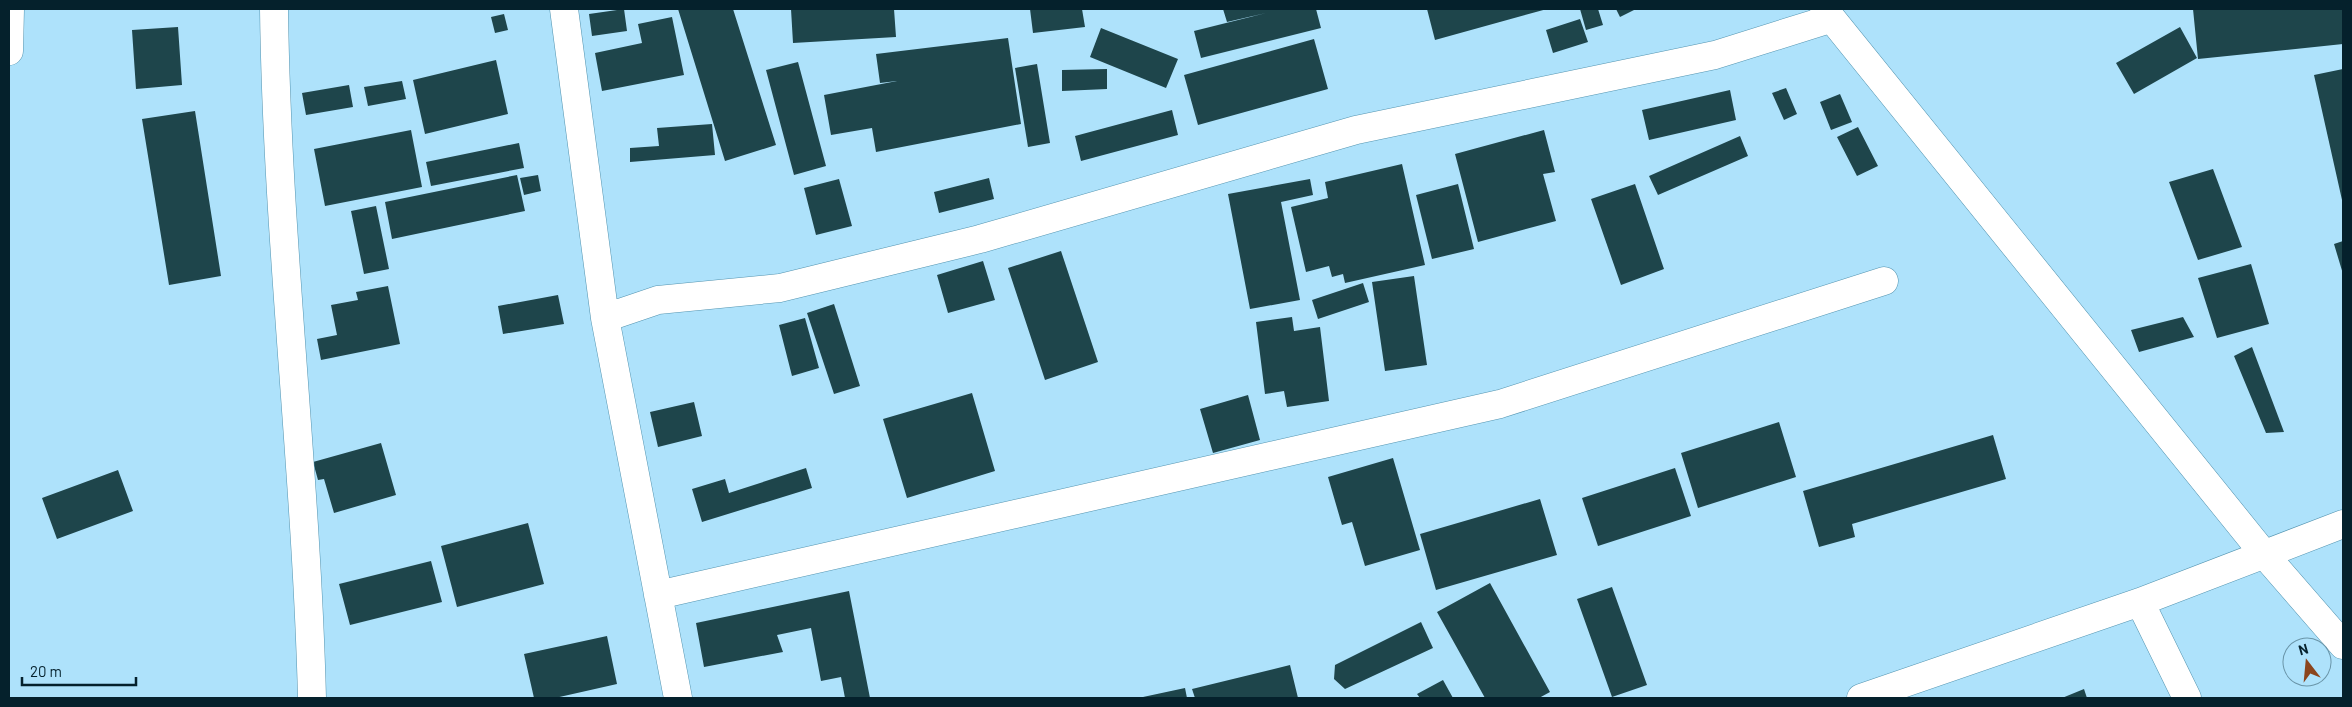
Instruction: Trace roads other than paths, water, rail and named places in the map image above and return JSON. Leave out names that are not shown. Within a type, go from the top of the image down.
[{"type":"street","points":[[9,51],[10,9]]},
{"type":"street","points":[[274,9],[290,333],[309,585],[312,698]]},
{"type":"street","points":[[564,9],[605,318],[678,698]]},
{"type":"street","points":[[605,318],[658,300],[780,288],[980,240],[1356,130],[1715,55],[1827,14],[2264,554],[2343,645]]},
{"type":"street","points":[[658,595],[1500,404],[1884,281]]},
{"type":"street","points":[[1861,698],[2140,602],[2343,524]]},
{"type":"street","points":[[2140,602],[2187,698]]}]
